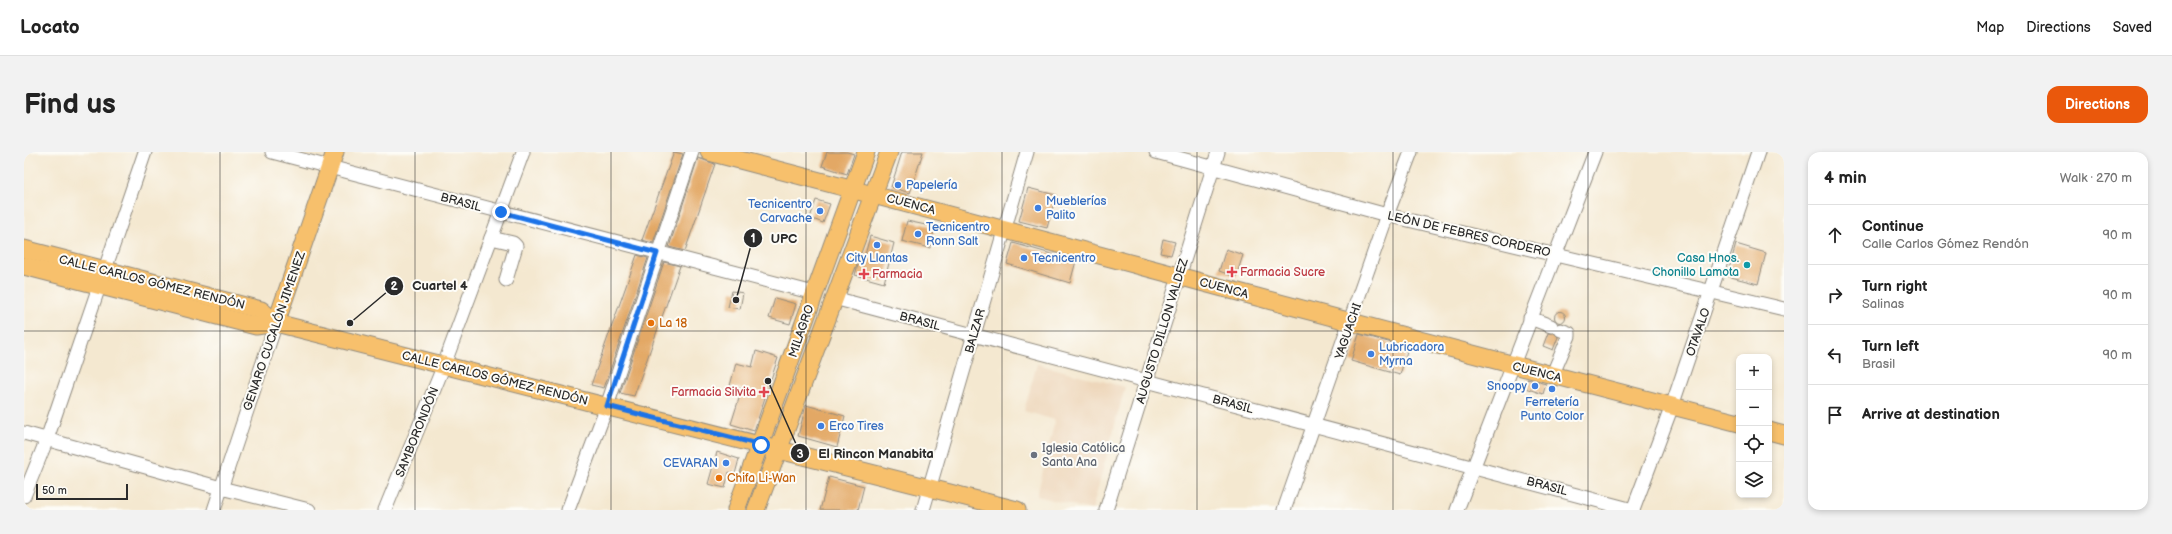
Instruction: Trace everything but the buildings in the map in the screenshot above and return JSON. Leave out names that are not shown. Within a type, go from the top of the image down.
[{"type":"main road","name":"CUENCA","points":[[709,152],[874,194],[1552,376],[1736,422]]},
{"type":"main road","name":"MILAGRO","points":[[736,510],[761,445],[814,293],[866,152]]},
{"type":"main road","name":"MILAGRO","points":[[756,510],[889,152]]},
{"type":"main road","name":"GENARO CUCALÓN JIMENEZ","points":[[276,323],[332,160]]},
{"type":"main road","name":"CALLE CARLOS GÓMEZ RENDÓN","points":[[24,250],[101,278]]},
{"type":"main road","name":"CALLE CARLOS GÓMEZ RENDÓN","points":[[24,266],[101,278],[261,310],[276,323],[444,365],[609,399],[761,445],[1017,510]]},
{"type":"main road","points":[[1772,432],[1784,435]]},
{"type":"street","points":[[24,496],[47,439],[145,152]]},
{"type":"street","name":"BRASIL","points":[[272,152],[332,160],[501,212],[814,293]]},
{"type":"street","name":"SAMBORONDÓN","points":[[385,510],[444,365],[523,152]]},
{"type":"street","name":"BALZAR","points":[[923,510],[1027,152]]},
{"type":"street","name":"LEÓN DE FEBRES CORDERO","points":[[1156,152],[1387,215],[1784,309]]},
{"type":"street","name":"AUGUSTO DILLON VALDEZ","points":[[1106,510],[1218,152]]},
{"type":"street","name":"YAGUACHI","points":[[1284,510],[1315,426],[1387,215],[1411,152]]},
{"type":"street","points":[[1456,510],[1511,365],[1556,254],[1594,152]]},
{"type":"street","name":"OTAVALO","points":[[1633,510],[1672,406],[1758,152]]},
{"type":"street","points":[[568,510],[609,399],[692,153]]},
{"type":"street","points":[[491,238],[513,243],[516,246],[506,280]]},
{"type":"street","name":"BRASIL","points":[[834,298],[1315,426],[1473,466],[1633,510]]},
{"type":"street","points":[[1530,318],[1569,333],[1552,376]]},
{"type":"street","name":"GENARO CUCALÓN JIMENEZ","points":[[214,510],[276,323]]},
{"type":"street","points":[[24,433],[221,488],[309,510]]},
{"type":"shaded area","points":[[1037,364],[1125,387],[1092,510],[1037,496],[1055,420],[1024,411]]},
{"type":"place","name":"Papelería","points":[[898,185]]},
{"type":"place","name":"Mueblerías Palito","points":[[1038,208]]},
{"type":"place","name":"Tecnicentro Carvache","points":[[820,211]]},
{"type":"place","name":"Tecnicentro Ronn Salt","points":[[918,234]]},
{"type":"place","name":"City Llantas","points":[[877,245]]},
{"type":"place","name":"Tecnicentro","points":[[1024,258]]},
{"type":"place","name":"Casa Hnos. Chonillo Lamota","points":[[1747,265]]},
{"type":"place","name":"Farmacia Sucre","points":[[1232,272]]},
{"type":"place","name":"Farmacia","points":[[864,274]]},
{"type":"place","name":"UPC","points":[[736,300]]},
{"type":"place","name":"Cuartel 4","points":[[350,323]]},
{"type":"place","name":"La 18","points":[[651,323]]},
{"type":"place","name":"Lubricadora Myrna","points":[[1371,354]]},
{"type":"place","name":"El Rincon Manabita","points":[[768,381]]},
{"type":"place","name":"Snoopy","points":[[1535,386]]},
{"type":"place","name":"Ferretería Punto Color","points":[[1552,389]]},
{"type":"place","name":"Farmacia Silvita","points":[[764,392]]},
{"type":"place","name":"Erco Tires","points":[[821,426]]},
{"type":"place","name":"Iglesia Católica Santa Ana","points":[[1034,455]]},
{"type":"place","name":"CEVARAN","points":[[726,463]]},
{"type":"place","name":"Chifa Li-Wan","points":[[719,478]]},
{"type":"route","points":[[501,212],[657,253],[607,406],[761,445]]}]
